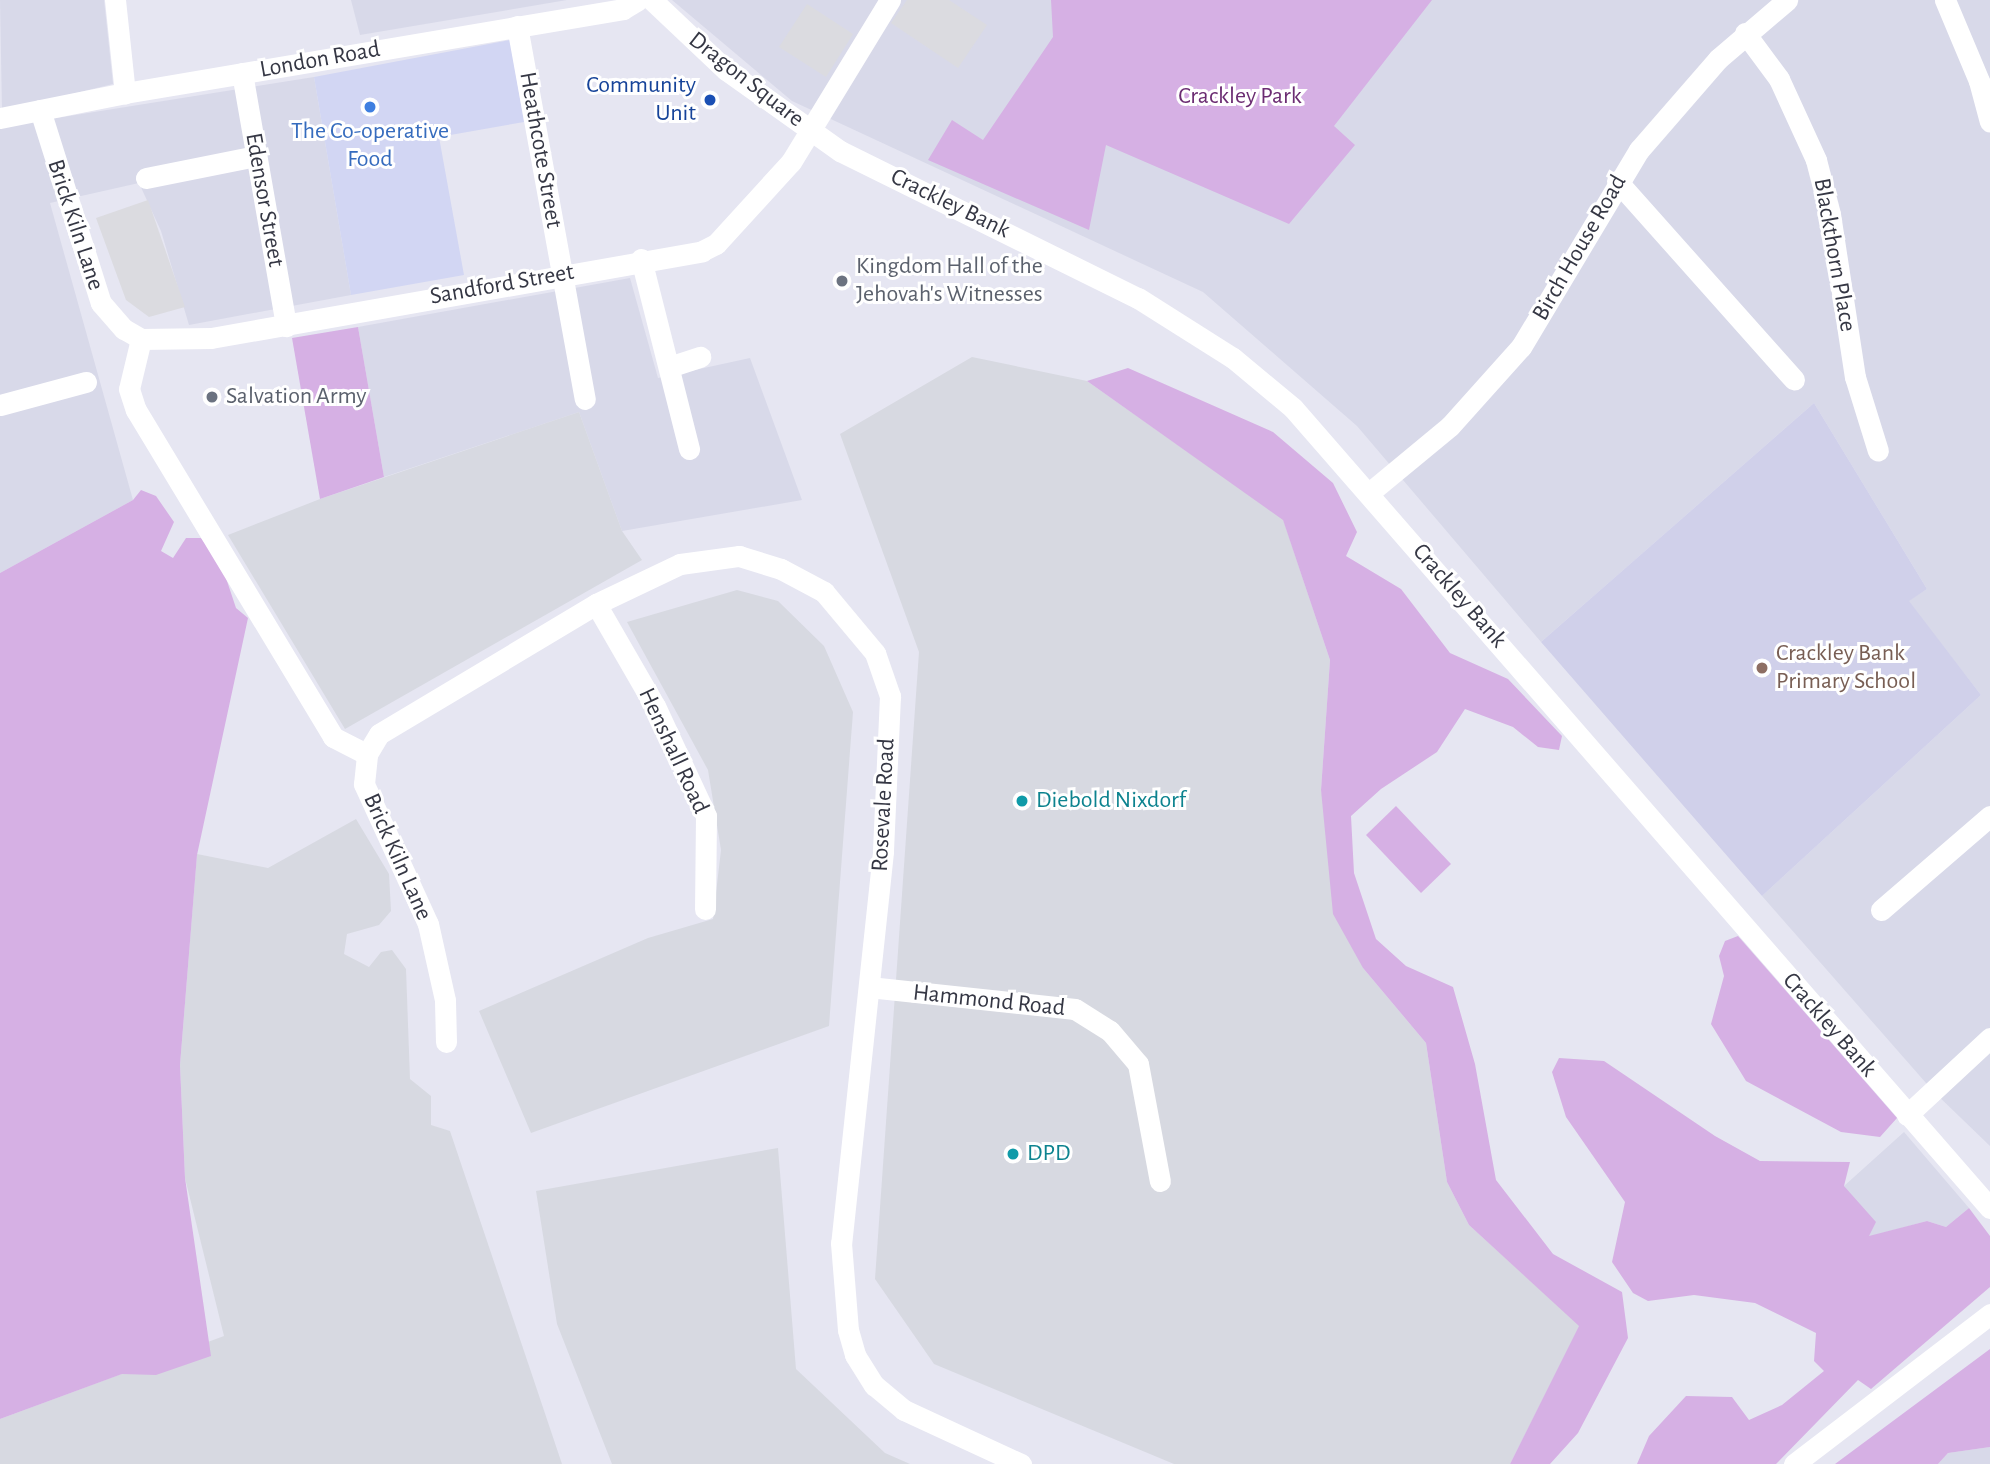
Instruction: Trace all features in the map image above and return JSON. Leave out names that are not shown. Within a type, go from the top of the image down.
[{"type":"street","points":[[115,0],[125,93]]},
{"type":"street","name":"London Road","points":[[0,118],[125,93],[623,9],[638,0]]},
{"type":"street","name":"Dragon Square","points":[[652,0],[726,70],[810,130]]},
{"type":"street","name":"Sandford Street","points":[[141,339],[211,338],[641,259],[702,251],[716,244],[791,162],[890,0]]},
{"type":"street","name":"Birch House Road","points":[[1369,493],[1450,426],[1521,347],[1552,303],[1617,181],[1686,90],[1745,33],[1787,0]]},
{"type":"street","points":[[1945,0],[1979,81],[1990,122]]},
{"type":"street","name":"Heathcote Street","points":[[517,26],[585,399]]},
{"type":"street","name":"Blackthorn Place","points":[[1745,33],[1779,79],[1816,160],[1830,214],[1855,377],[1878,451]]},
{"type":"street","name":"Edensor Street","points":[[242,74],[286,326]]},
{"type":"street","name":"Brick Kiln Lane","points":[[40,110],[101,303],[124,329],[141,339]]},
{"type":"street","name":"Crackley Bank","points":[[810,130],[840,151],[1138,298],[1195,331],[1293,408],[1990,1208]]},
{"type":"street","points":[[146,178],[256,156]]},
{"type":"street","points":[[1617,181],[1794,380]]},
{"type":"street","points":[[641,259],[690,449]]},
{"type":"street","points":[[141,339],[129,389],[136,410],[333,737],[367,754]]},
{"type":"street","points":[[669,367],[700,357]]},
{"type":"street","points":[[0,405],[86,382]]},
{"type":"street","name":"Rosevale Road","points":[[367,754],[391,724],[596,604],[680,564],[739,556],[781,569],[824,592],[875,653],[890,696],[883,852],[841,1243],[848,1330],[855,1354],[874,1385],[904,1410],[1021,1464]]},
{"type":"street","name":"Henshall Road","points":[[596,604],[655,706],[706,816],[705,909]]},
{"type":"street","name":"Brick Kiln Lane","points":[[367,754],[364,784],[372,807],[428,924],[445,1000],[446,1042]]},
{"type":"street","points":[[1881,909],[1990,816]]},
{"type":"street","name":"Hammond Road","points":[[869,987],[1075,1009],[1110,1031],[1138,1065],[1160,1181]]},
{"type":"street","points":[[1907,1115],[1990,1038]]},
{"type":"street","points":[[1794,1464],[1990,1314]]},
{"type":"shaded area","points":[[0,0],[104,0],[113,84],[2,111]]},
{"type":"shaded area","points":[[351,0],[567,0],[360,35]]},
{"type":"shaded area","points":[[672,0],[1990,0],[1990,1146],[1933,1091],[1762,896],[1981,695],[1908,601],[1927,589],[1814,403],[1541,642],[1357,426],[1203,292],[792,101]]},
{"type":"shaded area","points":[[907,0],[949,0],[987,25],[958,68],[891,23]]},
{"type":"shaded area","points":[[807,4],[853,34],[826,77],[779,47]]},
{"type":"shaded area","points":[[510,40],[524,122],[439,137],[464,275],[351,295],[314,77]]},
{"type":"shaded area","points":[[314,77],[351,295],[189,325],[161,231],[139,183],[50,203],[133,500],[0,573],[0,127]]},
{"type":"shaded area","points":[[148,200],[185,307],[149,317],[126,300],[96,218]]},
{"type":"shaded area","points":[[630,278],[658,378],[750,358],[802,500],[622,531],[579,412],[384,477],[358,327]]},
{"type":"shaded area","points":[[972,357],[1087,381],[1283,519],[1330,660],[1321,790],[1363,968],[1426,1043],[1447,1182],[1469,1225],[1580,1326],[1510,1464],[1174,1464],[934,1364],[875,1279],[919,652],[840,434]]},
{"type":"shaded area","name":"Crackley Bank Primary School","points":[[1814,403],[1927,589],[1909,601],[1981,695],[1762,896],[1541,642]]},
{"type":"shaded area","points":[[579,412],[622,531],[642,560],[345,729],[228,535],[320,499]]},
{"type":"shaded area","points":[[737,590],[778,601],[824,646],[853,712],[829,1026],[531,1133],[479,1011],[648,938],[713,919],[721,850],[708,770],[627,622]]},
{"type":"shaded area","points":[[356,819],[389,874],[391,911],[379,925],[347,934],[344,954],[369,967],[381,952],[392,950],[406,969],[410,1079],[431,1096],[431,1125],[450,1131],[562,1464],[0,1464],[0,1419],[224,1336],[185,1178],[180,1065],[197,854],[268,868]]},
{"type":"shaded area","points":[[1904,1132],[1969,1208],[1946,1227],[1927,1221],[1868,1237],[1844,1186]]},
{"type":"shaded area","points":[[778,1148],[796,1369],[885,1453],[910,1464],[612,1464],[557,1324],[536,1191]]},
{"type":"shaded area","points":[[1990,1447],[1990,1464],[1938,1464],[1948,1453]]},
{"type":"green space","name":"Crackley Park","points":[[1051,0],[1432,0],[1334,126],[1355,145],[1289,224],[1106,145],[1089,230],[928,160],[952,120],[983,140],[1053,37]]},
{"type":"green space","points":[[358,327],[384,477],[320,499],[292,338]]},
{"type":"green space","points":[[1128,368],[1273,432],[1333,483],[1357,532],[1346,556],[1401,589],[1450,653],[1508,679],[1562,736],[1559,750],[1538,747],[1513,727],[1465,709],[1437,752],[1381,789],[1351,816],[1354,873],[1376,939],[1406,966],[1453,987],[1475,1064],[1496,1180],[1553,1254],[1622,1292],[1628,1338],[1578,1433],[1550,1464],[1510,1464],[1579,1326],[1469,1225],[1447,1182],[1426,1043],[1363,968],[1333,914],[1321,790],[1330,660],[1283,520],[1087,381]]},
{"type":"green space","points":[[141,490],[156,496],[174,522],[161,551],[173,558],[186,538],[201,538],[222,566],[236,608],[248,618],[197,855],[180,1065],[185,1178],[211,1356],[156,1375],[122,1374],[0,1419],[0,573],[133,500]]},
{"type":"green space","points":[[1396,806],[1451,864],[1421,893],[1366,835]]},
{"type":"green space","points":[[1738,936],[1897,1118],[1880,1137],[1841,1132],[1746,1081],[1711,1024],[1724,976],[1719,956],[1725,941]]},
{"type":"green space","points":[[1559,1058],[1604,1061],[1715,1136],[1760,1161],[1850,1162],[1844,1186],[1876,1222],[1869,1236],[1927,1221],[1946,1227],[1969,1208],[1990,1236],[1990,1287],[1871,1389],[1858,1380],[1776,1464],[1637,1464],[1649,1436],[1686,1396],[1732,1397],[1749,1420],[1782,1405],[1824,1371],[1814,1361],[1816,1333],[1755,1303],[1694,1295],[1648,1301],[1633,1293],[1612,1262],[1625,1202],[1566,1117],[1552,1072]]},
{"type":"green space","points":[[1990,1349],[1990,1447],[1948,1453],[1938,1464],[1835,1464]]},
{"type":"place","name":"Community Unit","points":[[710,100]]},
{"type":"place","name":"The Co-operative Food","points":[[370,107]]},
{"type":"place","name":"Kingdom Hall of the Jehovah's Witnesses","points":[[842,281]]},
{"type":"place","name":"Salvation Army","points":[[212,397]]},
{"type":"place","name":"Crackley Bank Primary School","points":[[1762,668]]},
{"type":"place","name":"Diebold Nixdorf","points":[[1022,801]]},
{"type":"place","name":"DPD","points":[[1013,1154]]}]
